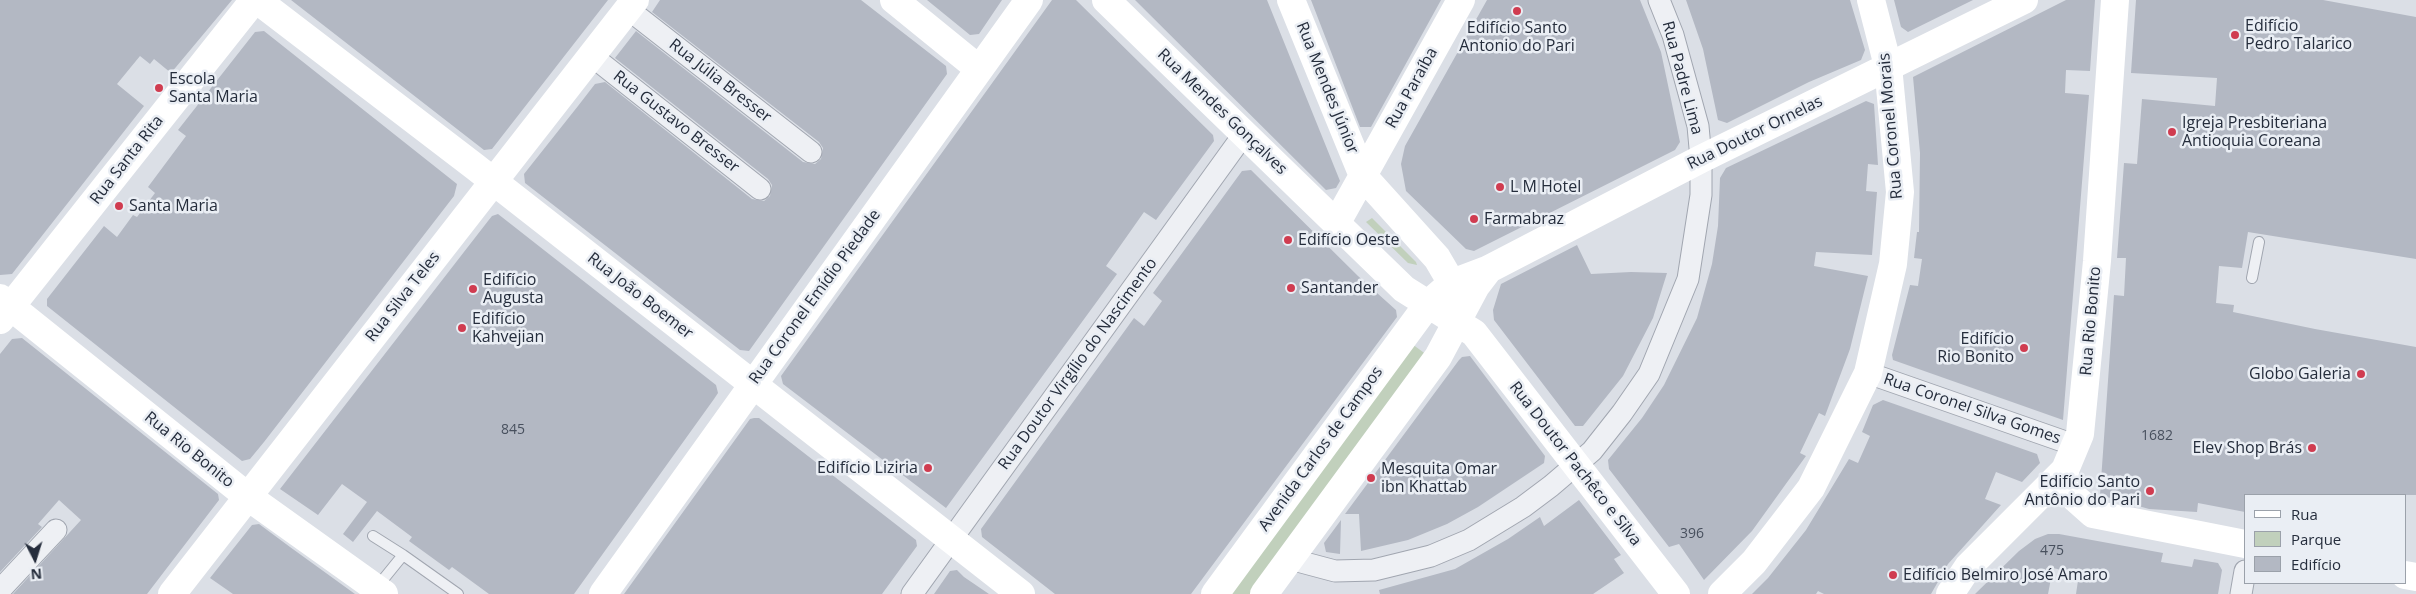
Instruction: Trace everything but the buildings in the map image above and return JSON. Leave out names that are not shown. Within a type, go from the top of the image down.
[{"type":"street","name":"Rua João Boemer","points":[[255,0],[494,182],[1021,594]]},
{"type":"street","name":"Rua Santa Rita","points":[[4,309],[255,0]]},
{"type":"street","points":[[894,0],[979,69]]},
{"type":"street","name":"Rua Coronel Emídio Piedade","points":[[603,594],[1029,0]]},
{"type":"street","name":"Rua Mendes Gonçalves","points":[[1106,0],[1404,289],[1428,304],[1462,311]]},
{"type":"street","name":"Rua Mendes Júnior","points":[[1291,0],[1363,176]]},
{"type":"street","name":"Rua Paraíba","points":[[1336,224],[1461,0]]},
{"type":"street","name":"Rua Padre Lima","points":[[1290,559],[1321,569],[1349,572],[1396,566],[1431,556],[1495,526],[1551,486],[1592,450],[1622,413],[1649,374],[1688,279],[1700,205],[1701,159],[1695,112],[1673,35],[1659,0]]},
{"type":"street","name":"Rua Coronel Morais","points":[[1722,594],[1754,562],[1811,488],[1868,373],[1893,264],[1900,192],[1888,66],[1871,0]]},
{"type":"street","name":"Rua Doutor Ornelas","points":[[1462,311],[1476,286],[1489,270],[1701,159],[2024,0]]},
{"type":"street","name":"Rua Rio Bonito","points":[[1950,594],[1968,567],[2063,472],[2077,446],[2081,426],[2097,261],[2115,0]]},
{"type":"street","name":"Rua Silva Teles","points":[[172,594],[632,5]]},
{"type":"street","name":"Rua Júlia Bresser","points":[[632,5],[811,152]]},
{"type":"street","name":"Rua Gustavo Bresser","points":[[592,56],[760,189]]},
{"type":"street","name":"Rua Doutor Virgílio do Nascimento","points":[[912,594],[1244,134]]},
{"type":"street","points":[[1264,594],[1435,360],[1462,311],[1438,258],[1363,176]]},
{"type":"street","name":"Avenida Carlos de Campos","points":[[1215,594],[1428,304]]},
{"type":"street","name":"Rua Rio Bonito","points":[[4,309],[247,496],[380,591]]},
{"type":"street","name":"Rua Doutor Pachêco e Silva","points":[[1462,311],[1576,465],[1676,594]]},
{"type":"street","name":"Rua Coronel Silva Gomes","points":[[1868,373],[2077,446]]},
{"type":"street","points":[[2063,472],[2075,498],[2093,514],[2244,544]]},
{"type":"street","points":[[0,590],[56,530]]},
{"type":"street","points":[[2241,594],[2244,577]]},
{"type":"lane","points":[[2252,278],[2259,242]]},
{"type":"lane","points":[[373,536],[458,594]]},
{"type":"lane","points":[[380,591],[403,555]]},
{"type":"green space","points":[[1372,218],[1417,265],[1408,263],[1366,222]]},
{"type":"green space","points":[[1412,344],[1427,355],[1252,594],[1228,594]]},
{"type":"place","name":"Edifício Santo Antonio do Pari","points":[[1517,11]]},
{"type":"place","name":"Edifício Pedro Talarico","points":[[2235,35]]},
{"type":"place","name":"Escola Santa Maria","points":[[159,88]]},
{"type":"place","name":"Igreja Presbiteriana Antioquia Coreana","points":[[2172,132]]},
{"type":"place","name":"L M Hotel","points":[[1500,187]]},
{"type":"place","name":"Santa Maria","points":[[119,206]]},
{"type":"place","name":"Farmabraz","points":[[1474,219]]},
{"type":"place","name":"Edifício Oeste","points":[[1288,240]]},
{"type":"place","name":"Santander","points":[[1291,288]]},
{"type":"place","name":"Edifício Augusta","points":[[473,289]]},
{"type":"place","name":"Edifício Kahvejian","points":[[462,328]]},
{"type":"place","name":"Edifício Rio Bonito","points":[[2024,348]]},
{"type":"place","name":"Globo Galeria","points":[[2361,374]]},
{"type":"place","name":"Elev Shop Brás","points":[[2312,448]]},
{"type":"place","name":"Edifício Liziria","points":[[928,468]]},
{"type":"place","name":"Mesquita Omar ibn Khattab","points":[[1371,478]]},
{"type":"place","name":"Edifício Santo Antônio do Pari","points":[[2150,491]]},
{"type":"place","name":"Edifício Belmiro José Amaro","points":[[1893,575]]}]
